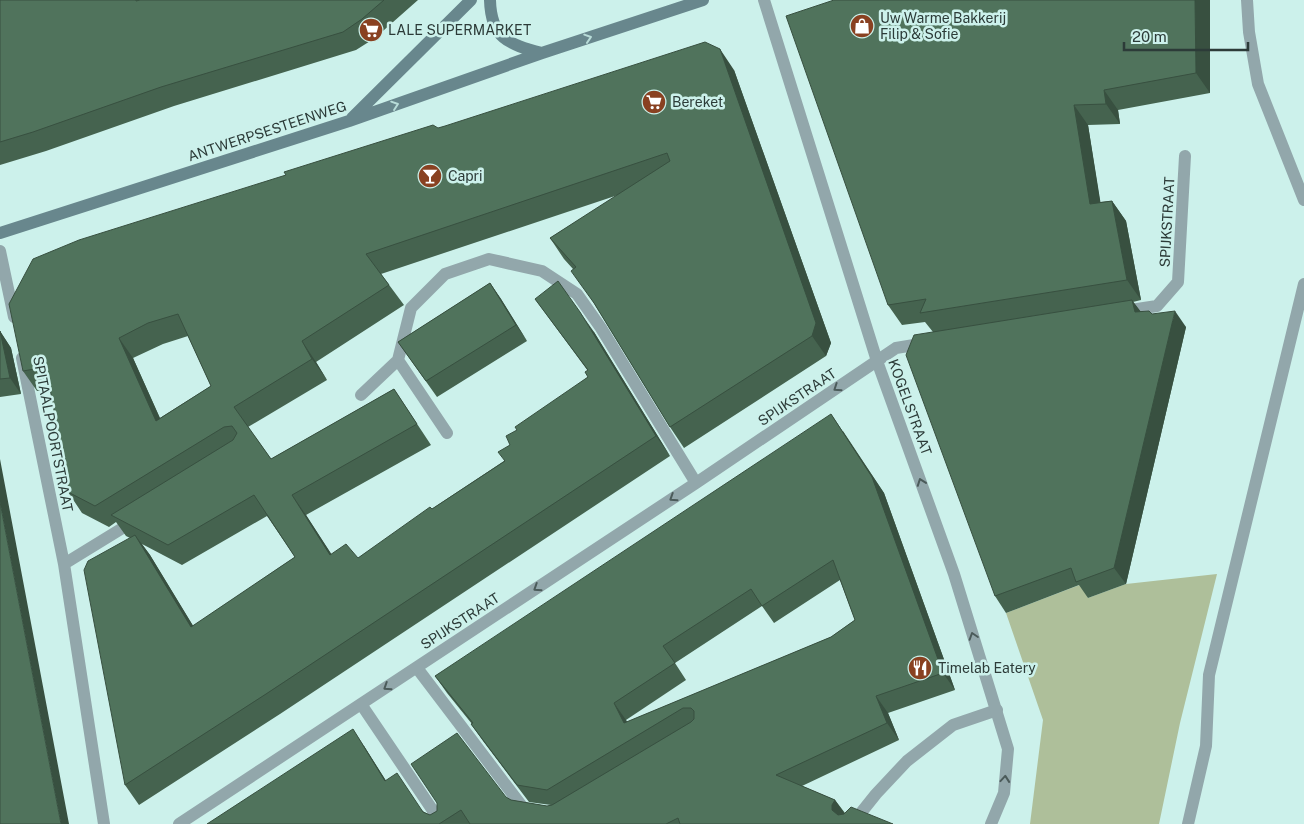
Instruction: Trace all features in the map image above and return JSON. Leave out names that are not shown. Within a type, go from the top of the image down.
[{"type":"main road","points":[[349,121],[471,0]]},
{"type":"main road","points":[[490,0],[494,26],[505,38],[520,47],[542,53]]},
{"type":"main road","name":"ANTWERPSESTEENWEG","points":[[0,233],[349,121],[542,53],[703,0]]},
{"type":"street","name":"KOGELSTRAAT","points":[[764,0],[877,361],[954,574],[1008,749],[1004,793],[991,824]]},
{"type":"street","points":[[1247,0],[1249,32],[1258,84],[1304,200]]},
{"type":"street","name":"SPIJKSTRAAT","points":[[1109,314],[1157,306],[1178,282],[1185,156]]},
{"type":"street","points":[[0,251],[16,326]]},
{"type":"street","points":[[361,395],[398,360],[410,308],[444,274],[489,259],[542,271],[576,294],[601,328],[696,483]]},
{"type":"street","points":[[1188,824],[1206,746],[1209,675],[1304,284]]},
{"type":"street","name":"SPIJKSTRAAT","points":[[179,824],[696,483],[896,348],[935,341]]},
{"type":"street","name":"SPITAALPOORTSTRAAT","points":[[20,346],[64,564],[104,824]]},
{"type":"street","points":[[398,360],[447,433]]},
{"type":"street","points":[[64,564],[140,517]]},
{"type":"street","points":[[417,668],[524,809],[542,812]]},
{"type":"street","points":[[361,704],[442,824]]},
{"type":"street","points":[[852,824],[876,794],[907,761],[953,725],[996,710]]},
{"type":"green space","points":[[1217,574],[1180,723],[1159,824],[1030,824],[1043,720],[1006,613],[1082,584],[1088,598],[1126,584]]},
{"type":"building","points":[[0,0],[384,0],[343,32],[161,87],[0,142]]},
{"type":"building","points":[[834,0],[1195,0],[1196,73],[1104,90],[1106,104],[1074,105],[1090,204],[1112,201],[1127,280],[920,313],[926,299],[888,305],[786,16]]},
{"type":"building","points":[[705,42],[720,49],[816,323],[812,336],[670,427],[594,303],[571,271],[576,267],[550,238],[670,161],[667,153],[366,254],[389,285],[302,341],[312,359],[234,407],[271,459],[394,389],[417,424],[292,495],[330,555],[346,544],[358,558],[430,507],[432,509],[505,461],[498,452],[510,445],[506,436],[517,430],[515,427],[588,377],[585,372],[588,370],[535,299],[558,281],[580,312],[656,436],[125,785],[84,570],[88,561],[135,535],[191,627],[295,557],[254,495],[168,545],[111,515],[233,440],[237,433],[232,426],[224,427],[95,506],[68,492],[46,367],[23,371],[9,304],[33,259],[79,240],[286,175],[284,172],[433,125],[438,128]],"holes":[[[178,314],[211,386],[156,421],[119,338],[148,323]]]},
{"type":"building","points":[[490,283],[516,325],[426,381],[398,342]]},
{"type":"building","points":[[1132,300],[1135,312],[1149,311],[1152,314],[1175,311],[1114,568],[1076,582],[1071,568],[995,596],[906,355],[914,335]]},
{"type":"building","points":[[0,331],[10,378],[0,379]]},
{"type":"building","points":[[831,414],[872,477],[943,673],[876,696],[887,723],[776,775],[835,800],[832,810],[838,815],[844,814],[851,807],[893,824],[680,824],[678,818],[666,824],[470,824],[461,810],[439,824],[207,824],[353,729],[385,781],[397,773],[423,812],[430,815],[437,811],[437,803],[411,764],[457,733],[506,797],[511,800],[547,806],[552,805],[694,719],[694,711],[691,708],[683,708],[547,790],[517,785],[471,724],[473,723],[435,676]],"holes":[[[833,560],[855,620],[831,637],[624,723],[614,703],[675,663],[663,646],[751,589],[762,606]]]},
{"type":"building","points":[[0,502],[61,824],[0,824]]},
{"type":"place","name":"Uw Warme Bakkerij Filip & Sofie","points":[[862,26]]},
{"type":"place","name":"LALE SUPERMARKET","points":[[371,30]]},
{"type":"place","name":"Bereket","points":[[654,102]]},
{"type":"place","name":"Capri","points":[[430,176]]},
{"type":"place","name":"Timelab Eatery","points":[[920,668]]}]
